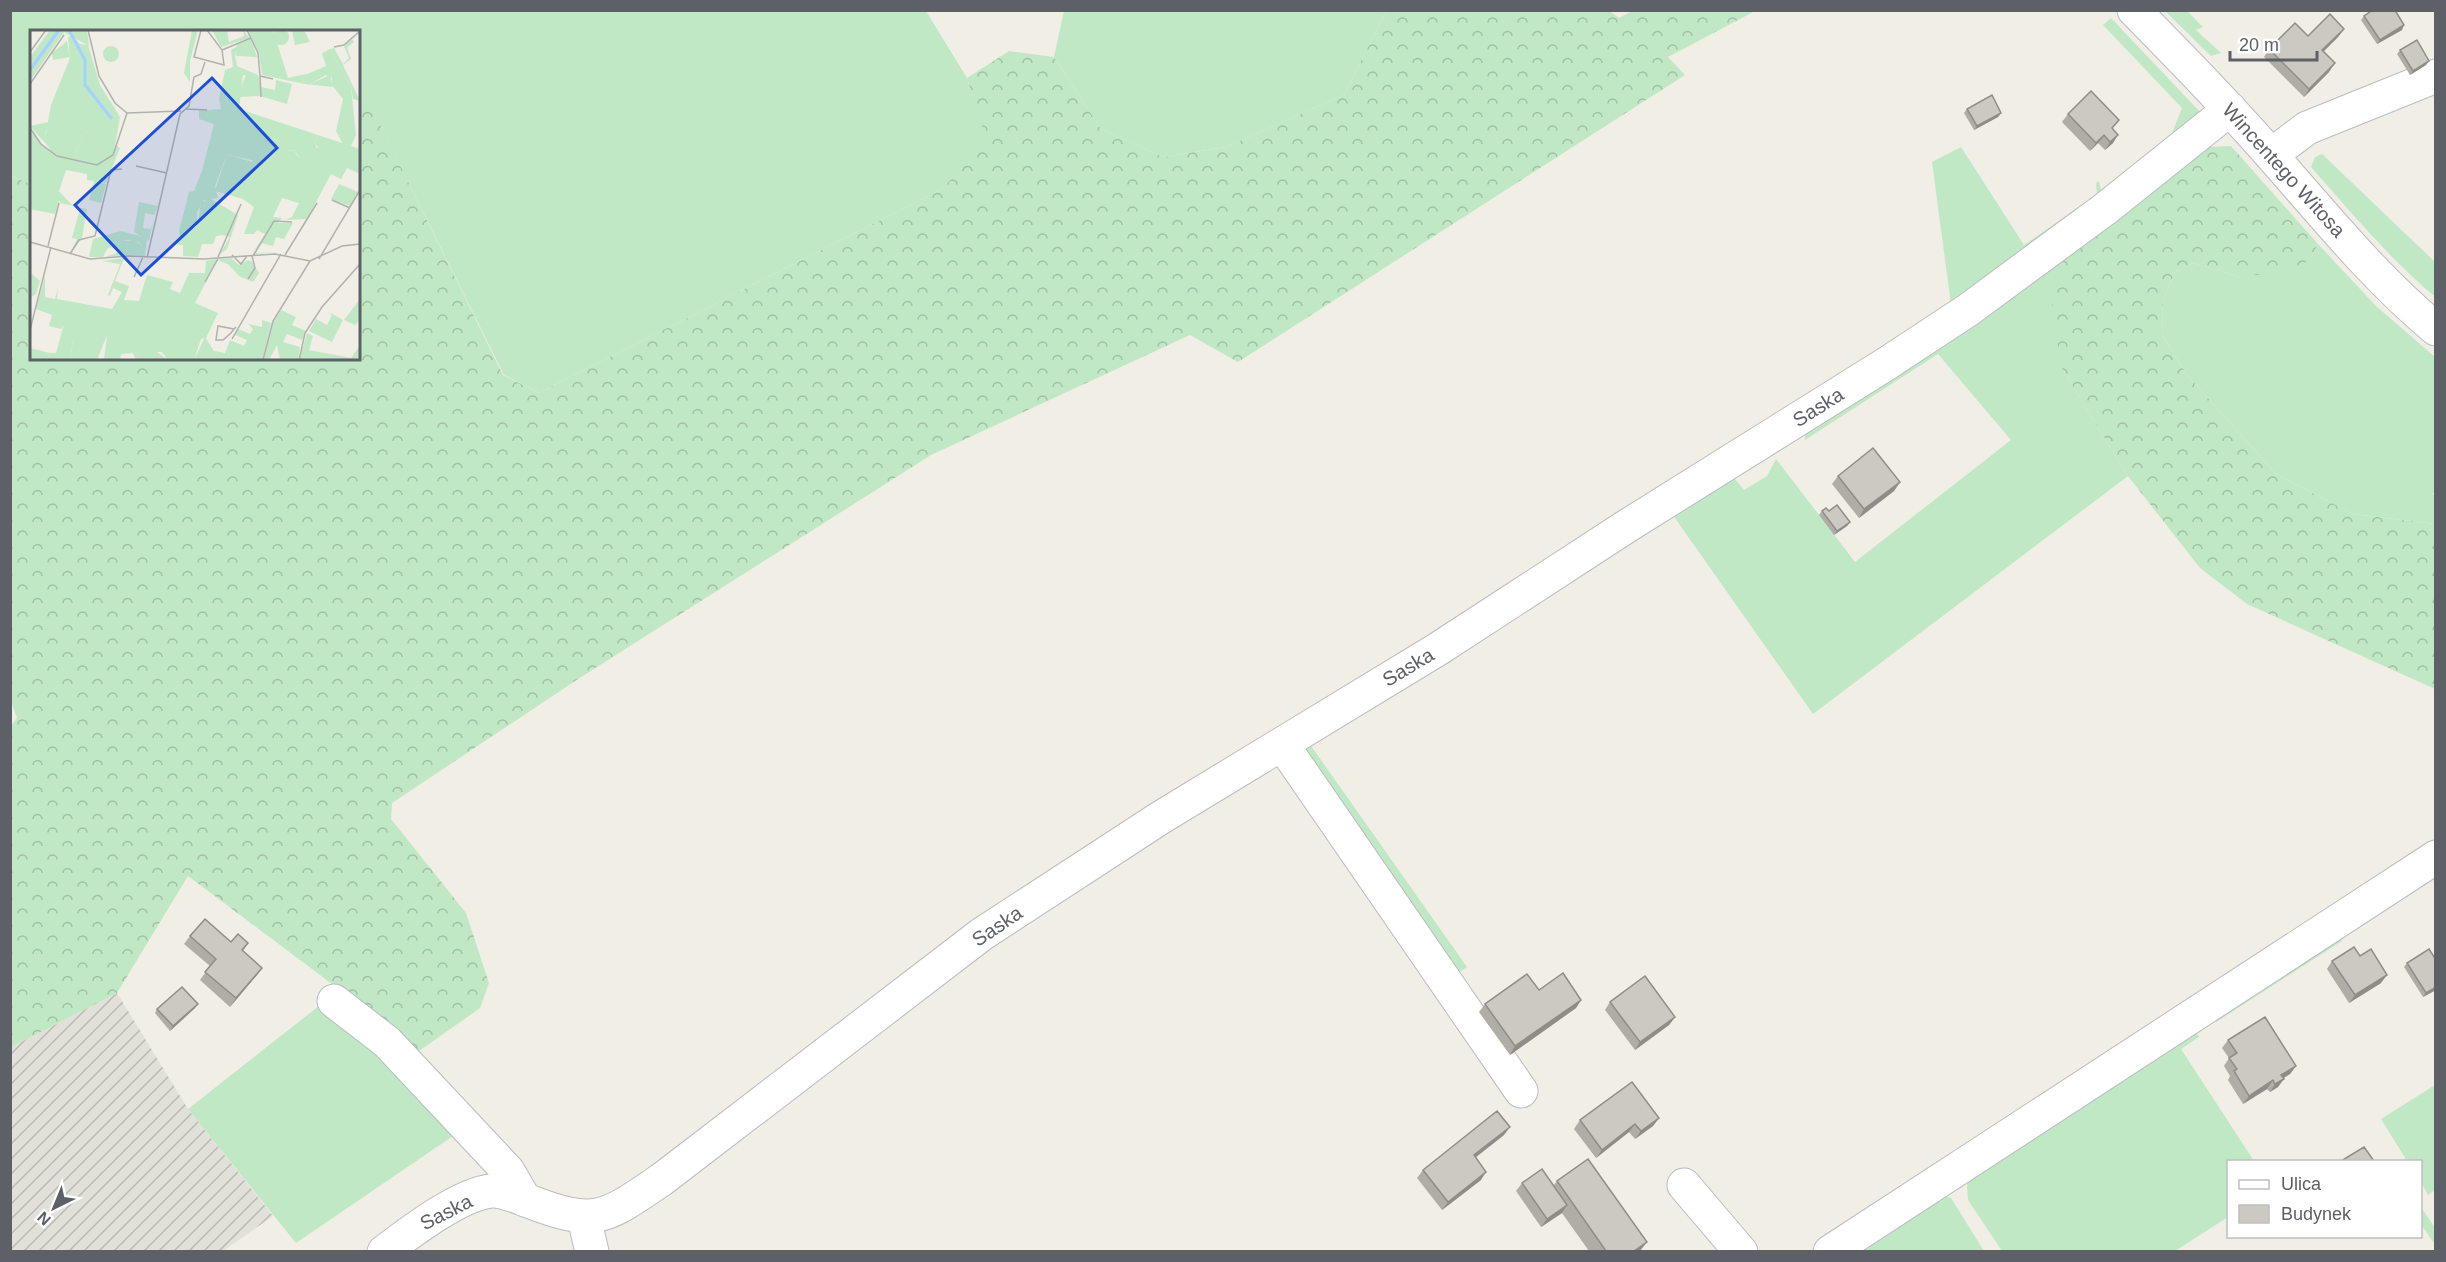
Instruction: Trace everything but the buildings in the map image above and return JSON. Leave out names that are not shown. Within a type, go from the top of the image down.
[{"type":"street","name":"Wincentego Witosa","points":[[2134,10],[2230,109],[2394,291],[2436,329]]},
{"type":"street","points":[[2271,155],[2307,128],[2436,76]]},
{"type":"street","name":"Saska","points":[[384,1251],[421,1225],[469,1199],[492,1191],[560,1213],[584,1217],[604,1215],[627,1203],[661,1180],[982,934],[1160,818],[1438,649],[1627,526],[1959,316],[2105,209],[2230,109]]},
{"type":"street","points":[[1282,744],[1521,1091]]},
{"type":"street","points":[[1830,1251],[2436,857]]},
{"type":"street","points":[[334,1001],[387,1042],[508,1171],[525,1200]]},
{"type":"street","points":[[1684,1185],[1741,1251]]},
{"type":"street","points":[[584,1217],[592,1251]]},
{"type":"shaded area","points":[[117,993],[188,1109],[273,1216],[223,1251],[11,1252],[11,1047]]},
{"type":"green space","points":[[1608,10],[1619,18],[1632,11],[1755,11],[1668,57],[1685,75],[1238,362],[1190,335],[931,455],[578,679],[392,803],[391,819],[466,913],[489,983],[480,1008],[412,1056],[340,990],[188,876],[117,993],[11,1047],[10,727],[17,718],[10,699],[10,176],[30,184],[30,360],[360,360],[360,92],[365,94],[503,375],[539,393],[942,189],[987,142],[967,78],[1009,51],[1054,57],[1101,129],[1163,157],[1226,147],[1344,95],[1385,13],[1390,11]]},
{"type":"green space","points":[[10,11],[926,11],[967,78],[988,143],[942,189],[539,393],[504,375],[365,95],[360,92],[360,30],[30,30],[30,184],[11,176]]},
{"type":"green space","points":[[1064,11],[1390,11],[1385,13],[1344,95],[1226,147],[1163,157],[1101,129],[1054,57]]},
{"type":"green space","points":[[2165,11],[2187,11],[2203,27],[2196,30],[2221,53],[2211,56]]},
{"type":"green space","points":[[2111,18],[2201,113],[2136,167],[2125,172],[2170,138],[2182,108],[2103,25]]},
{"type":"green space","points":[[2231,146],[2318,244],[2310,260],[2292,270],[2241,277],[2193,263],[2175,272],[2163,301],[2162,335],[2187,375],[2276,474],[2353,514],[2435,524],[2435,689],[2247,604],[2200,568],[2128,476],[2061,367],[2052,305],[2058,256],[2185,156],[2210,147]]},
{"type":"green space","points":[[1961,147],[2024,245],[2097,194],[2096,183],[2099,181],[2102,195],[1952,312],[1932,162]]},
{"type":"green space","points":[[2322,154],[2435,262],[2435,294],[2433,295],[2416,280],[2385,249],[2311,167],[2315,157]]},
{"type":"green space","points":[[2318,244],[2376,306],[2435,357],[2436,489],[2433,494],[2435,496],[2435,524],[2353,514],[2276,474],[2187,375],[2162,335],[2163,301],[2175,272],[2193,263],[2241,277],[2310,260]]},
{"type":"green space","points":[[2058,256],[2061,367],[2128,476],[1813,714],[1670,511],[1730,473],[1744,490],[1767,476],[1776,459],[1855,562],[2011,440],[1938,354],[1805,440],[1805,429]]},
{"type":"green space","points":[[1309,743],[1467,967],[1452,977],[1306,753]]},
{"type":"green space","points":[[2335,934],[2342,941],[2216,1022],[2216,1010]]},
{"type":"green space","points":[[324,1002],[378,1042],[453,1136],[296,1243],[188,1109]]},
{"type":"green space","points":[[2195,1030],[2199,1037],[2181,1049],[2253,1160],[2227,1160],[2227,1218],[2175,1251],[2002,1251],[1968,1200],[1969,1176]]},
{"type":"green space","points":[[2435,1085],[2435,1190],[2428,1195],[2422,1184],[2422,1160],[2406,1160],[2381,1119]]},
{"type":"green space","points":[[1940,1194],[1951,1198],[1984,1251],[1844,1252]]},
{"type":"green space","points":[[2422,1208],[2435,1228],[2435,1245],[2422,1226]]}]
